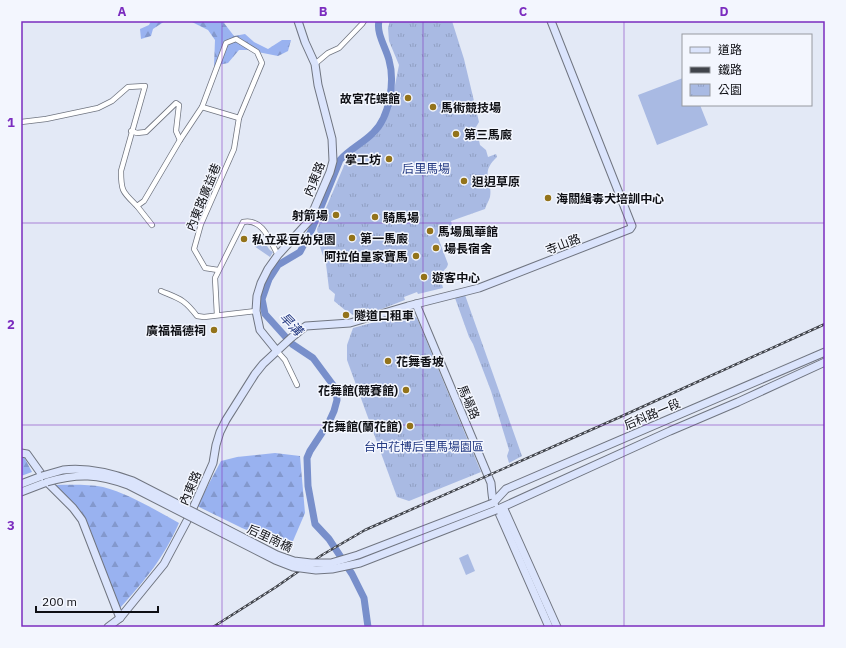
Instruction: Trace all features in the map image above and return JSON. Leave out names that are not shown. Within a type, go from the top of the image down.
[{"type":"street","name":"內東路","points":[[277,351],[260,330],[256,311],[257,296],[261,283],[268,269],[278,255],[309,221],[330,172],[333,161],[332,139],[318,85],[315,64],[305,42],[298,21]]},
{"type":"street","points":[[315,64],[328,53],[340,48],[364,21]]},
{"type":"street","name":"寺山路","points":[[284,344],[306,326],[350,324],[494,283],[630,229],[632,226],[551,21]]},
{"type":"street","name":"內東路廣益巷","points":[[137,206],[144,201],[180,140],[202,107],[226,43],[236,40],[257,52],[262,63],[239,118],[234,149],[201,224],[194,249],[205,268],[218,270]]},
{"type":"street","points":[[21,122],[46,120],[98,108],[112,101],[128,87],[144,86],[121,171],[121,185],[125,193],[152,225]]},
{"type":"street","points":[[131,132],[146,132],[176,103],[179,105],[176,131],[180,140]]},
{"type":"street","points":[[202,107],[239,118]]},
{"type":"street","points":[[217,315],[214,278],[242,222],[249,220],[264,229],[278,255]]},
{"type":"street","points":[[161,291],[184,301],[197,316],[204,317],[256,311]]},
{"type":"street","name":"馬場路","points":[[416,304],[491,483],[494,506],[499,513],[549,627]]},
{"type":"street","name":"內東路","points":[[108,627],[120,618],[164,564],[189,517],[213,463],[216,445],[226,420],[255,374],[284,344]]},
{"type":"street","points":[[277,351],[285,360],[296,384]]},
{"type":"street","name":"后科路一段","points":[[494,506],[506,489],[825,352]]},
{"type":"street","name":"后科路一段","points":[[494,506],[738,402],[825,362]]},
{"type":"street","points":[[21,453],[27,454],[47,482],[73,508],[82,520],[120,618]]},
{"type":"street","name":"后里南橋","points":[[21,484],[64,470],[84,470],[110,473],[133,481],[277,555],[311,563],[331,563],[358,556],[494,506]]},
{"type":"street","name":"后里南橋","points":[[21,492],[47,482],[82,476],[104,477],[128,485],[275,560],[293,567],[316,570],[332,569],[360,563],[494,506]]},
{"type":"street","points":[[494,506],[504,510],[557,627]]},
{"type":"green space","points":[[151,21],[165,21],[153,29],[151,36],[141,39],[140,29],[149,25]]},
{"type":"green space","points":[[190,21],[225,21],[224,23],[234,36],[245,34],[254,42],[268,49],[282,40],[291,40],[288,51],[278,56],[248,50],[239,50],[228,63],[214,66],[215,40],[208,30]]},
{"type":"green space","name":"后里馬場","points":[[390,21],[452,21],[464,59],[479,122],[476,127],[480,145],[486,150],[488,157],[496,154],[497,157],[489,168],[488,172],[490,197],[485,209],[451,221],[453,228],[437,235],[448,264],[441,276],[443,288],[418,294],[417,292],[404,297],[405,300],[358,318],[334,301],[335,294],[329,289],[326,264],[320,247],[317,229],[349,155],[376,135],[382,127],[391,105],[399,65],[389,41],[388,28]]},
{"type":"green space","points":[[682,78],[682,106],[700,106],[708,125],[657,145],[638,95]]},
{"type":"green space","points":[[260,238],[273,252],[270,257],[254,246]]},
{"type":"green space","name":"台中花博后里馬場園區","points":[[465,295],[522,456],[509,463],[507,456],[509,450],[491,391],[455,298]]},
{"type":"green space","name":"台中花博后里馬場園區","points":[[408,313],[417,318],[481,472],[409,501],[397,497],[347,360],[347,345],[353,328]]},
{"type":"green space","points":[[275,453],[300,456],[305,513],[290,548],[242,528],[197,506],[221,461],[237,457]]},
{"type":"green space","points":[[21,455],[23,455],[32,472],[21,476]]},
{"type":"green space","points":[[53,485],[91,485],[113,490],[142,503],[179,523],[160,558],[138,588],[120,608],[84,519]]},
{"type":"green space","points":[[468,554],[475,571],[466,575],[459,558]]},
{"type":"waterway","name":"旱溝","points":[[368,627],[364,598],[352,574],[329,539],[315,524],[308,486],[307,458],[334,411],[337,400],[336,389],[313,358],[292,344],[265,314],[262,299],[269,279],[278,265],[300,252],[312,229],[340,160],[373,133],[384,118],[390,98],[391,69],[379,30],[379,21]]},
{"type":"railway","points":[[213,627],[276,587],[322,555],[365,530],[825,324]]},
{"type":"place","name":"故宮花蝶館","points":[[408,98]]},
{"type":"place","name":"馬術競技場","points":[[433,107]]},
{"type":"place","name":"第三馬廄","points":[[456,134]]},
{"type":"place","name":"掌工坊","points":[[389,159]]},
{"type":"place","name":"𨑨迌草原","points":[[464,181]]},
{"type":"place","name":"海關緝毒犬培訓中心","points":[[548,198]]},
{"type":"place","name":"射箭場","points":[[336,215]]},
{"type":"place","name":"騎馬場","points":[[375,217]]},
{"type":"place","name":"馬場風華館","points":[[430,231]]},
{"type":"place","name":"第一馬廄","points":[[352,238]]},
{"type":"place","name":"私立采豆幼兒園","points":[[244,239]]},
{"type":"place","name":"場長宿舍","points":[[436,248]]},
{"type":"place","name":"阿拉伯皇家寶馬","points":[[416,256]]},
{"type":"place","name":"遊客中心","points":[[424,277]]},
{"type":"place","name":"隧道口租車","points":[[346,315]]},
{"type":"place","name":"廣福福德祠","points":[[214,330]]},
{"type":"place","name":"花舞香坡","points":[[388,361]]},
{"type":"place","name":"花舞館(競賽館)","points":[[406,390]]},
{"type":"place","name":"花舞館(蘭花館)","points":[[410,426]]}]
